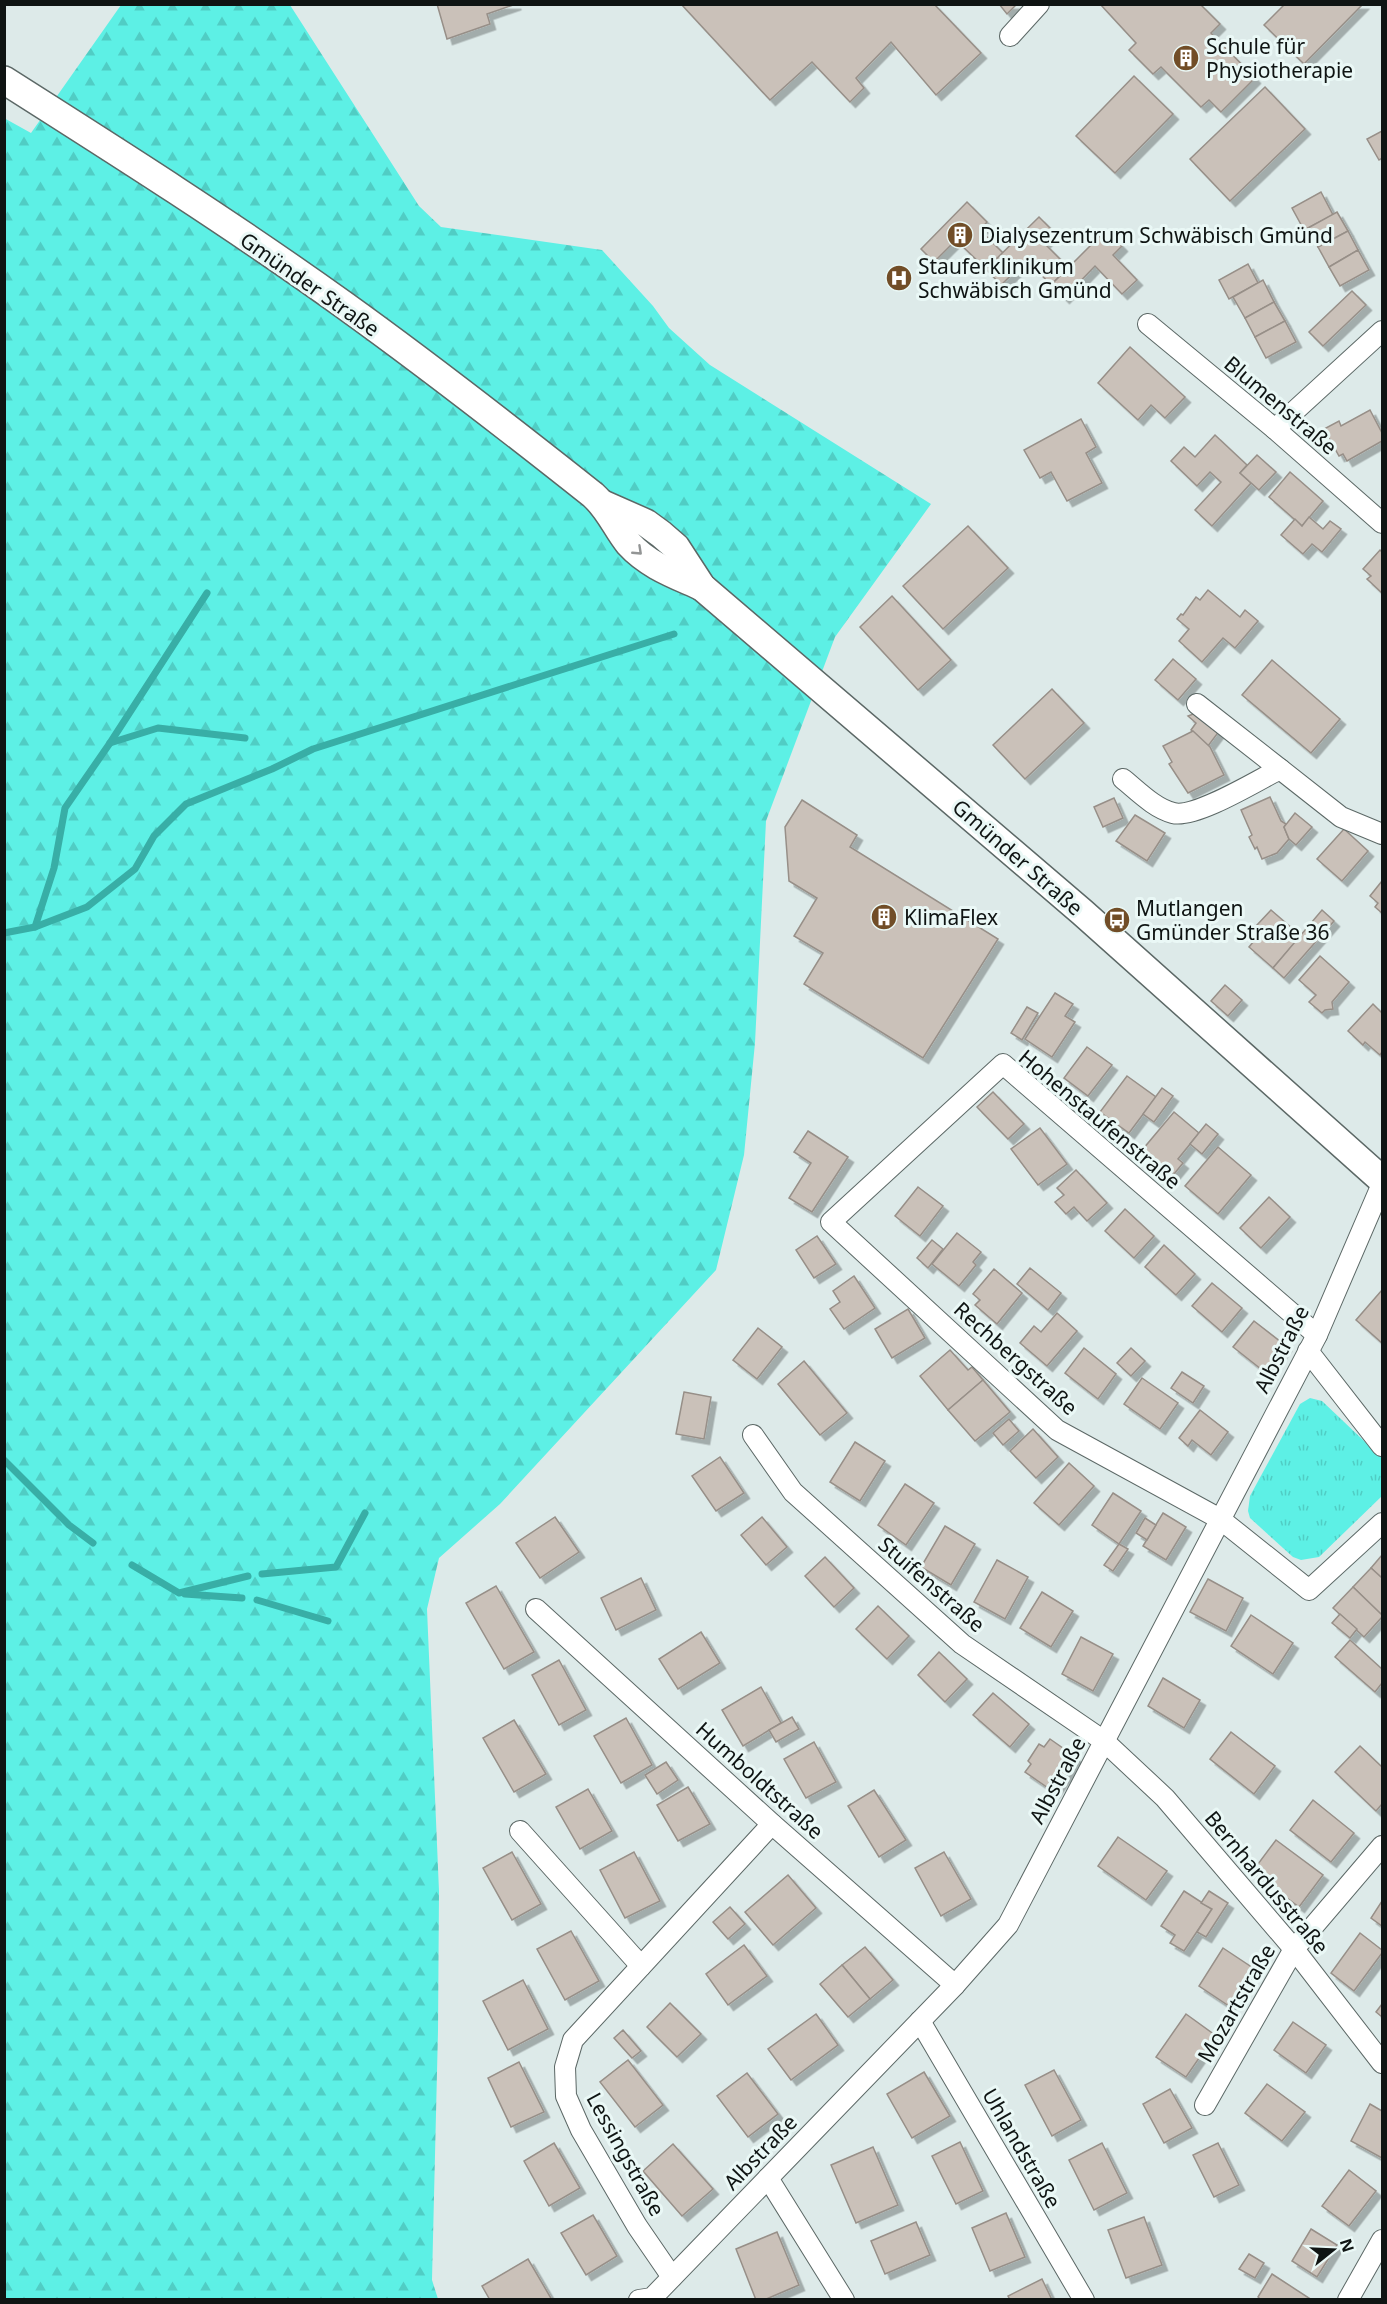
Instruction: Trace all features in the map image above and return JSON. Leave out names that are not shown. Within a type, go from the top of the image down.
[{"type":"street","points":[[1010,36],[1039,4]]},
{"type":"street","name":"Gmünder Straße","points":[[4,80],[148,172],[344,305],[603,504],[646,524],[676,547],[702,587],[1082,912],[1383,1182]]},
{"type":"street","name":"Blumenstraße","points":[[1148,324],[1221,387],[1275,429],[1383,523]]},
{"type":"street","points":[[1275,429],[1383,331]]},
{"type":"street","points":[[1197,704],[1341,817],[1383,834]]},
{"type":"street","points":[[1123,779],[1160,807],[1175,813],[1192,812],[1280,769]]},
{"type":"street","name":"Hohenstaufenstraße","points":[[831,1222],[1003,1064],[1312,1343]]},
{"type":"street","name":"Albstraße","points":[[648,2299],[955,1985],[1008,1925],[1312,1343],[1383,1182]]},
{"type":"street","name":"Rechbergstraße","points":[[831,1222],[1058,1430],[1220,1519],[1309,1590],[1383,1523]]},
{"type":"street","points":[[1312,1343],[1383,1446]]},
{"type":"street","name":"Stuifenstraße","points":[[753,1435],[793,1492],[962,1644],[1104,1741]]},
{"type":"street","name":"Humboldtstraße","points":[[536,1609],[772,1824],[955,1985]]},
{"type":"street","name":"Bernhardusstraße","points":[[1104,1741],[1165,1798],[1294,1949],[1383,2063]]},
{"type":"street","name":"Lessingstraße","points":[[672,2277],[586,2140],[566,2096],[565,2067],[573,2040],[772,1824]]},
{"type":"street","points":[[520,1831],[641,1966]]},
{"type":"street","name":"Mozartstraße","points":[[1205,2105],[1294,1949],[1383,1846]]},
{"type":"street","name":"Uhlandstraße","points":[[920,2021],[1084,2300]]},
{"type":"street","points":[[768,2178],[844,2300]]},
{"type":"street","points":[[1348,2300],[1383,2240]]},
{"type":"green space","points":[[121,5],[290,5],[419,206],[441,227],[602,250],[653,306],[669,328],[710,365],[931,504],[835,637],[766,821],[755,1043],[744,1155],[716,1270],[500,1504],[439,1558],[427,1609],[439,1891],[432,2280],[438,2299],[5,2299],[4,118],[31,133]]},
{"type":"green space","points":[[1310,1398],[1322,1401],[1382,1458],[1382,1496],[1319,1557],[1301,1560],[1293,1557],[1250,1518],[1248,1511],[1250,1496],[1300,1404]]},
{"type":"building","points":[[437,4],[516,4],[487,14],[490,24],[447,39]]},
{"type":"building","points":[[681,4],[934,4],[981,53],[936,95],[891,42],[856,78],[864,88],[850,102],[812,62],[770,100]]},
{"type":"building","points":[[999,4],[1017,4],[1007,14]]},
{"type":"building","name":"Schule für Physiotherapie","points":[[1100,4],[1200,4],[1220,24],[1211,33],[1255,78],[1221,112],[1209,100],[1201,107],[1161,67],[1153,74],[1129,50],[1136,43]]},
{"type":"building","points":[[1285,4],[1363,4],[1304,64],[1264,25]]},
{"type":"building","points":[[1134,76],[1173,114],[1115,173],[1076,136]]},
{"type":"building","points":[[1265,87],[1305,129],[1230,201],[1190,159]]},
{"type":"building","points":[[1382,131],[1382,158],[1379,160],[1367,139]]},
{"type":"building","points":[[1321,192],[1333,215],[1304,230],[1292,208]]},
{"type":"building","name":"Dialysezentrum Schwäbisch Gmünd","points":[[967,202],[987,222],[980,230],[1003,253],[986,269],[956,240],[934,262],[921,249]]},
{"type":"building","points":[[1337,212],[1348,231],[1318,247],[1308,228]]},
{"type":"building","points":[[1039,217],[1054,232],[1044,243],[1068,267],[1051,285],[1027,260],[1001,285],[986,269]]},
{"type":"building","points":[[1106,230],[1122,246],[1113,255],[1137,280],[1122,294],[1095,266],[1064,298],[1051,285]]},
{"type":"building","points":[[1348,231],[1358,250],[1329,267],[1318,247]]},
{"type":"building","points":[[1358,250],[1369,270],[1340,286],[1329,267]]},
{"type":"building","points":[[1248,264],[1258,283],[1229,299],[1219,280]]},
{"type":"building","points":[[1263,280],[1274,302],[1245,318],[1233,297]]},
{"type":"building","points":[[1352,291],[1366,305],[1323,346],[1309,332]]},
{"type":"building","points":[[1274,302],[1285,321],[1255,337],[1245,318]]},
{"type":"building","points":[[1285,321],[1296,342],[1266,358],[1255,337]]},
{"type":"building","points":[[1130,347],[1185,397],[1165,418],[1151,405],[1138,420],[1098,383]]},
{"type":"building","points":[[1370,410],[1382,433],[1382,441],[1347,461],[1343,454],[1339,456],[1324,429],[1339,421],[1341,426]]},
{"type":"building","points":[[1081,419],[1096,447],[1086,453],[1102,483],[1067,501],[1051,472],[1040,478],[1024,450]]},
{"type":"building","points":[[1215,435],[1247,465],[1240,473],[1251,483],[1212,526],[1195,510],[1221,482],[1210,472],[1197,486],[1171,461],[1184,447],[1195,457]]},
{"type":"building","points":[[1257,455],[1276,472],[1259,490],[1240,473]]},
{"type":"building","points":[[1290,472],[1323,501],[1302,526],[1269,497]]},
{"type":"building","points":[[1309,517],[1323,529],[1330,521],[1341,529],[1322,552],[1312,544],[1303,554],[1281,535],[1295,519],[1302,526]]},
{"type":"building","points":[[968,526],[1008,568],[943,629],[903,586]]},
{"type":"building","points":[[1380,550],[1382,552],[1382,593],[1367,579],[1371,576],[1363,569]]},
{"type":"building","points":[[1208,590],[1240,617],[1245,610],[1258,621],[1235,648],[1223,638],[1202,662],[1179,641],[1189,629],[1177,619],[1181,614],[1183,615],[1196,597],[1200,600]]},
{"type":"building","points":[[892,596],[951,660],[918,690],[860,627]]},
{"type":"building","points":[[1173,659],[1196,679],[1178,700],[1155,680]]},
{"type":"building","points":[[1272,660],[1340,719],[1311,753],[1242,695]]},
{"type":"building","points":[[1052,689],[1084,723],[1025,779],[993,745]]},
{"type":"building","points":[[1198,712],[1220,730],[1208,746],[1191,730],[1196,723],[1188,716]]},
{"type":"building","points":[[1193,731],[1210,747],[1224,775],[1188,793],[1169,764],[1172,762],[1163,746]]},
{"type":"building","points":[[1270,797],[1281,821],[1286,824],[1284,827],[1289,839],[1277,853],[1262,859],[1257,847],[1255,849],[1249,837],[1252,835],[1241,810]]},
{"type":"building","points":[[1114,798],[1123,818],[1103,827],[1094,807]]},
{"type":"building","name":"KlimaFlex","points":[[802,800],[857,835],[850,847],[998,939],[923,1058],[804,984],[823,953],[794,936],[817,898],[789,881],[785,827]]},
{"type":"building","points":[[1295,813],[1312,827],[1296,845],[1289,839],[1284,827]]},
{"type":"building","points":[[1135,815],[1165,833],[1147,861],[1116,841]]},
{"type":"building","points":[[1344,829],[1368,851],[1342,881],[1317,859]]},
{"type":"building","points":[[1382,881],[1382,913],[1375,907],[1378,903],[1370,896]]},
{"type":"building","points":[[1271,910],[1301,936],[1273,968],[1249,947],[1263,930],[1257,925]]},
{"type":"building","points":[[1322,910],[1334,921],[1284,978],[1273,968]]},
{"type":"building","points":[[1320,956],[1349,982],[1332,1002],[1333,1009],[1322,1013],[1309,1002],[1316,995],[1299,980]]},
{"type":"building","points":[[1225,985],[1242,1000],[1228,1016],[1211,1001]]},
{"type":"building","points":[[1055,993],[1073,1004],[1065,1016],[1075,1022],[1052,1057],[1025,1039]]},
{"type":"building","points":[[1373,1004],[1382,1013],[1382,1052],[1380,1055],[1365,1042],[1363,1045],[1348,1031]]},
{"type":"building","points":[[1027,1007],[1038,1013],[1022,1040],[1011,1033]]},
{"type":"building","points":[[1087,1047],[1112,1065],[1088,1096],[1064,1078]]},
{"type":"building","points":[[1127,1076],[1156,1097],[1129,1133],[1100,1112]]},
{"type":"building","points":[[1162,1088],[1173,1096],[1154,1122],[1143,1114]]},
{"type":"building","points":[[993,1092],[1024,1124],[1008,1139],[977,1107]]},
{"type":"building","points":[[1174,1112],[1199,1133],[1178,1159],[1183,1163],[1174,1174],[1143,1149]]},
{"type":"building","points":[[1206,1124],[1218,1134],[1202,1154],[1190,1144]]},
{"type":"building","points":[[1040,1128],[1067,1164],[1038,1185],[1011,1149]]},
{"type":"building","points":[[808,1131],[848,1157],[812,1212],[789,1198],[811,1163],[794,1152]]},
{"type":"building","points":[[1218,1147],[1251,1175],[1218,1214],[1185,1186]]},
{"type":"building","points":[[1076,1170],[1107,1203],[1087,1221],[1074,1207],[1066,1214],[1055,1202],[1064,1195],[1057,1188]]},
{"type":"building","points":[[918,1187],[943,1206],[920,1236],[895,1216]]},
{"type":"building","points":[[1269,1197],[1290,1217],[1261,1248],[1240,1228]]},
{"type":"building","points":[[1125,1209],[1154,1236],[1134,1258],[1105,1231]]},
{"type":"building","points":[[957,1233],[981,1252],[973,1262],[976,1265],[959,1286],[932,1264]]},
{"type":"building","points":[[817,1236],[836,1264],[814,1278],[796,1250]]},
{"type":"building","points":[[932,1240],[943,1249],[928,1268],[917,1258]]},
{"type":"building","points":[[1164,1245],[1195,1274],[1176,1295],[1145,1267]]},
{"type":"building","points":[[1030,1268],[1061,1293],[1048,1310],[1017,1284]]},
{"type":"building","points":[[994,1269],[1022,1293],[997,1324],[975,1305],[980,1300],[973,1294]]},
{"type":"building","points":[[854,1276],[875,1308],[844,1329],[830,1309],[840,1302],[833,1291]]},
{"type":"building","points":[[1212,1283],[1242,1308],[1222,1332],[1192,1306]]},
{"type":"building","points":[[1382,1290],[1382,1343],[1356,1320]]},
{"type":"building","points":[[908,1309],[925,1338],[892,1358],[875,1329]]},
{"type":"building","points":[[1057,1313],[1077,1331],[1047,1366],[1020,1343],[1034,1326],[1041,1332]]},
{"type":"building","points":[[1254,1321],[1286,1346],[1266,1373],[1233,1347]]},
{"type":"building","points":[[758,1328],[782,1347],[757,1379],[733,1360]]},
{"type":"building","points":[[1084,1348],[1116,1374],[1098,1399],[1065,1373]]},
{"type":"building","points":[[1131,1348],[1145,1361],[1131,1376],[1117,1363]]},
{"type":"building","points":[[950,1350],[968,1370],[972,1367],[983,1380],[948,1410],[920,1376]]},
{"type":"building","points":[[804,1361],[847,1413],[820,1435],[778,1384]]},
{"type":"building","points":[[1182,1372],[1204,1386],[1193,1403],[1171,1388]]},
{"type":"building","points":[[1142,1378],[1178,1403],[1160,1429],[1124,1404]]},
{"type":"building","points":[[983,1380],[1010,1412],[975,1441],[948,1410]]},
{"type":"building","points":[[684,1392],[711,1397],[704,1439],[676,1434]]},
{"type":"building","points":[[1200,1410],[1228,1432],[1211,1455],[1192,1440],[1188,1446],[1179,1438]]},
{"type":"building","points":[[1009,1419],[1019,1431],[1003,1445],[993,1433]]},
{"type":"building","points":[[1033,1429],[1058,1457],[1036,1478],[1010,1451]]},
{"type":"building","points":[[855,1442],[885,1461],[860,1501],[830,1482]]},
{"type":"building","points":[[720,1457],[744,1493],[716,1511],[692,1476]]},
{"type":"building","points":[[1069,1463],[1094,1486],[1059,1525],[1034,1503]]},
{"type":"building","points":[[905,1484],[934,1503],[906,1545],[878,1525]]},
{"type":"building","points":[[1113,1493],[1141,1511],[1119,1544],[1092,1525]]},
{"type":"building","points":[[1163,1513],[1186,1527],[1166,1560],[1143,1546]]},
{"type":"building","points":[[555,1517],[579,1552],[540,1578],[516,1543]]},
{"type":"building","points":[[762,1517],[787,1547],[766,1565],[741,1535]]},
{"type":"building","points":[[1145,1518],[1156,1525],[1147,1540],[1136,1533]]},
{"type":"building","points":[[945,1526],[975,1544],[951,1585],[921,1567]]},
{"type":"building","points":[[1119,1544],[1128,1549],[1113,1571],[1104,1565]]},
{"type":"building","points":[[1382,1555],[1382,1578],[1371,1568]]},
{"type":"building","points":[[825,1557],[854,1588],[834,1607],[805,1576]]},
{"type":"building","points":[[997,1560],[1028,1577],[1005,1619],[974,1602]]},
{"type":"building","points":[[1371,1568],[1382,1578],[1382,1615],[1353,1587]]},
{"type":"building","points":[[641,1578],[656,1610],[616,1630],[601,1598]]},
{"type":"building","points":[[1208,1579],[1243,1598],[1226,1631],[1190,1612]]},
{"type":"building","points":[[496,1586],[534,1652],[504,1669],[466,1603]]},
{"type":"building","points":[[1353,1587],[1382,1615],[1364,1637],[1333,1608]]},
{"type":"building","points":[[1042,1592],[1073,1611],[1051,1647],[1020,1628]]},
{"type":"building","points":[[878,1606],[909,1636],[887,1659],[856,1629]]},
{"type":"building","points":[[1340,1614],[1357,1629],[1350,1638],[1332,1623]]},
{"type":"building","points":[[1251,1615],[1293,1643],[1273,1674],[1231,1646]]},
{"type":"building","points":[[701,1632],[720,1663],[678,1689],[659,1659]]},
{"type":"building","points":[[1081,1637],[1113,1654],[1093,1691],[1062,1674]]},
{"type":"building","points":[[1350,1640],[1382,1669],[1382,1683],[1375,1692],[1335,1657]]},
{"type":"building","points":[[939,1652],[967,1679],[945,1702],[918,1675]]},
{"type":"building","points":[[559,1660],[586,1710],[559,1725],[532,1675]]},
{"type":"building","points":[[1163,1678],[1200,1700],[1184,1728],[1148,1706]]},
{"type":"building","points":[[761,1687],[781,1723],[743,1746],[722,1710]]},
{"type":"building","points":[[993,1693],[1029,1724],[1010,1747],[973,1715]]},
{"type":"building","points":[[792,1717],[799,1729],[776,1742],[769,1730]]},
{"type":"building","points":[[626,1718],[652,1765],[621,1783],[594,1736]]},
{"type":"building","points":[[514,1720],[546,1774],[514,1792],[483,1738]]},
{"type":"building","points":[[1231,1732],[1275,1766],[1254,1794],[1210,1759]]},
{"type":"building","points":[[1050,1739],[1077,1758],[1054,1792],[1025,1772],[1031,1764],[1028,1761],[1039,1744],[1044,1747]]},
{"type":"building","points":[[814,1742],[836,1782],[806,1798],[784,1759]]},
{"type":"building","points":[[1360,1746],[1382,1767],[1382,1804],[1376,1811],[1335,1772]]},
{"type":"building","points":[[666,1762],[678,1780],[657,1794],[645,1775]]},
{"type":"building","points":[[688,1787],[710,1824],[678,1841],[657,1805]]},
{"type":"building","points":[[588,1789],[612,1831],[580,1849],[556,1807]]},
{"type":"building","points":[[874,1790],[906,1840],[879,1857],[848,1806]]},
{"type":"building","points":[[1313,1800],[1354,1833],[1331,1862],[1290,1830]]},
{"type":"building","points":[[1118,1837],[1167,1871],[1146,1900],[1098,1866]]},
{"type":"building","points":[[1276,1840],[1323,1875],[1299,1907],[1252,1872]]},
{"type":"building","points":[[512,1852],[541,1904],[512,1920],[483,1868]]},
{"type":"building","points":[[634,1852],[660,1901],[625,1918],[600,1870]]},
{"type":"building","points":[[944,1852],[971,1899],[941,1916],[915,1868]]},
{"type":"building","points":[[788,1875],[816,1908],[773,1945],[745,1912]]},
{"type":"building","points":[[1184,1891],[1212,1909],[1184,1951],[1170,1943],[1175,1935],[1161,1926]]},
{"type":"building","points":[[1209,1891],[1228,1903],[1206,1937],[1197,1932],[1212,1909],[1201,1903]]},
{"type":"building","points":[[1382,1901],[1382,1926],[1371,1918]]},
{"type":"building","points":[[730,1907],[745,1924],[728,1939],[713,1922]]},
{"type":"building","points":[[571,1931],[599,1981],[565,2000],[537,1949]]},
{"type":"building","points":[[1360,1933],[1382,1950],[1382,1953],[1354,1991],[1331,1973]]},
{"type":"building","points":[[744,1945],[767,1976],[728,2005],[706,1974]]},
{"type":"building","points":[[865,1947],[893,1980],[870,1999],[842,1965]]},
{"type":"building","points":[[1223,1948],[1253,1968],[1229,2006],[1199,1986]]},
{"type":"building","points":[[842,1965],[870,1999],[848,2017],[820,1984]]},
{"type":"building","points":[[523,1980],[548,2029],[508,2050],[483,2001]]},
{"type":"building","points":[[670,2003],[701,2034],[677,2057],[647,2027]]},
{"type":"building","points":[[1382,2004],[1382,2017],[1376,2012]]},
{"type":"building","points":[[816,2014],[838,2045],[791,2080],[768,2049]]},
{"type":"building","points":[[1186,2014],[1215,2035],[1186,2077],[1156,2057]]},
{"type":"building","points":[[1293,2022],[1326,2045],[1306,2073],[1274,2050]]},
{"type":"building","points":[[623,2030],[641,2051],[632,2058],[614,2038]]},
{"type":"building","points":[[628,2060],[663,2105],[635,2127],[600,2082]]},
{"type":"building","points":[[519,2062],[544,2112],[511,2127],[488,2078]]},
{"type":"building","points":[[1054,2070],[1081,2120],[1052,2136],[1025,2085]]},
{"type":"building","points":[[924,2072],[950,2116],[912,2138],[887,2094]]},
{"type":"building","points":[[747,2073],[778,2114],[748,2137],[717,2096]]},
{"type":"building","points":[[1267,2084],[1305,2112],[1282,2141],[1245,2113]]},
{"type":"building","points":[[1170,2089],[1192,2128],[1164,2143],[1143,2104]]},
{"type":"building","points":[[1370,2104],[1382,2111],[1382,2158],[1351,2141]]},
{"type":"building","points":[[960,2142],[983,2191],[956,2204],[932,2156]]},
{"type":"building","points":[[554,2143],[580,2188],[549,2206],[524,2161]]},
{"type":"building","points":[[1102,2143],[1127,2193],[1094,2210],[1069,2160]]},
{"type":"building","points":[[1218,2143],[1239,2185],[1214,2197],[1193,2155]]},
{"type":"building","points":[[673,2144],[713,2189],[682,2216],[643,2171]]},
{"type":"building","points":[[873,2147],[898,2205],[856,2223],[831,2165]]},
{"type":"building","points":[[1349,2170],[1376,2191],[1349,2226],[1322,2206]]},
{"type":"building","points":[[1006,2213],[1025,2257],[990,2271],[972,2228]]},
{"type":"building","points":[[593,2215],[617,2256],[586,2275],[561,2233]]},
{"type":"building","points":[[1144,2217],[1162,2265],[1126,2278],[1108,2230]]},
{"type":"building","points":[[916,2222],[930,2255],[885,2274],[871,2241]]},
{"type":"building","points":[[1311,2229],[1337,2245],[1317,2277],[1292,2261]]},
{"type":"building","points":[[777,2232],[799,2285],[764,2300],[756,2300],[736,2249]]},
{"type":"building","points":[[1249,2254],[1264,2263],[1255,2278],[1239,2269]]},
{"type":"building","points":[[528,2259],[552,2300],[490,2300],[482,2286]]},
{"type":"building","points":[[1272,2274],[1312,2300],[1261,2300],[1258,2297]]},
{"type":"building","points":[[1042,2279],[1052,2300],[1010,2300],[1008,2296]]},
{"type":"waterway","points":[[35,927],[54,868],[65,808],[207,593]]},
{"type":"waterway","points":[[4,933],[35,927],[87,907],[135,869],[154,836],[186,804],[272,769],[313,749],[674,634]]},
{"type":"waterway","points":[[110,743],[158,728],[245,738]]},
{"type":"waterway","points":[[4,1460],[69,1525],[93,1543]]},
{"type":"waterway","points":[[262,1574],[336,1567],[365,1513]]},
{"type":"waterway","points":[[132,1565],[179,1593],[248,1576]]},
{"type":"waterway","points":[[185,1594],[242,1598]]},
{"type":"waterway","points":[[257,1600],[328,1621]]},
{"type":"place","name":"Schule für Physiotherapie","points":[[1186,58]]},
{"type":"place","name":"Dialysezentrum Schwäbisch Gmünd","points":[[960,235]]},
{"type":"place","name":"Stauferklinikum Schwäbisch Gmünd","points":[[899,278]]},
{"type":"place","name":"KlimaFlex","points":[[884,917]]},
{"type":"place","name":"Mutlangen Gmünder Straße 36","points":[[1117,920]]}]
